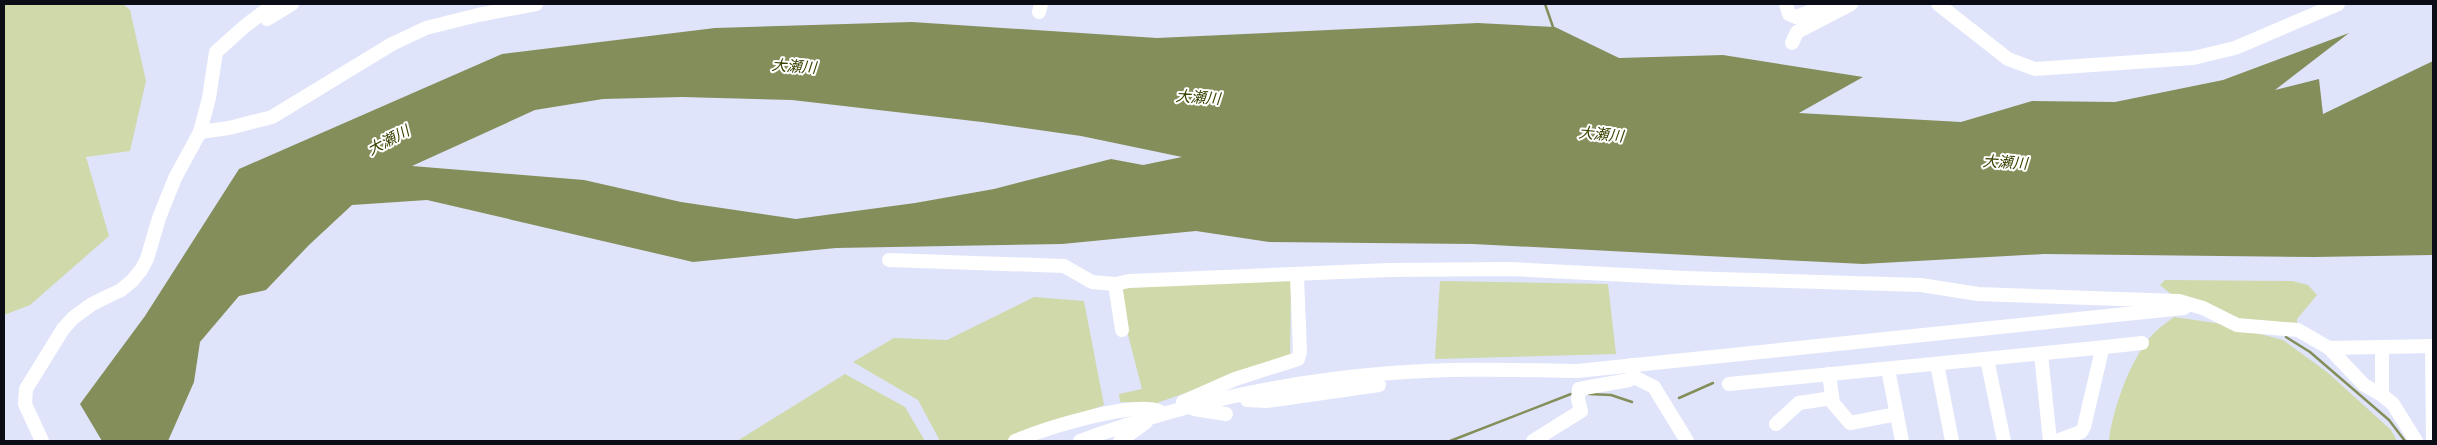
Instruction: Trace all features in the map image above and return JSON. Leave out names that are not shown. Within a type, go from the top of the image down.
[{"type":"street","points":[[42,441],[25,404],[26,389],[63,329],[73,318],[92,304],[121,290],[132,281],[140,270],[147,259],[159,218],[169,194],[184,160],[200,132],[209,98],[216,52],[245,26],[274,4]]},
{"type":"street","points":[[227,42],[292,4]]},
{"type":"street","points":[[200,132],[229,128],[272,117],[392,44],[426,28],[478,15],[536,4]]},
{"type":"street","points":[[1786,4],[1789,14],[1796,17],[1830,4]]},
{"type":"street","points":[[1792,43],[1797,32],[1852,4]]},
{"type":"street","points":[[1938,4],[2008,59],[2035,69],[2193,58],[2235,48],[2338,4]]},
{"type":"street","points":[[889,260],[1064,266],[1092,282],[1115,284],[1130,281],[1297,276],[1389,270],[1510,268],[1685,278],[1921,285],[1978,294],[2179,301],[2203,308],[2246,328],[2278,327],[2298,330],[2329,348],[2364,385],[2393,404],[2416,441]]},
{"type":"street","points":[[1182,409],[1179,404],[1235,379],[1298,359],[1300,352],[1297,276]]},
{"type":"street","points":[[1115,284],[1122,330]]},
{"type":"street","points":[[1080,441],[1182,409],[1234,397],[1300,384],[1390,373],[1495,370],[1633,371],[2182,308],[2203,308]]},
{"type":"street","points":[[1729,384],[2142,343]]},
{"type":"street","points":[[2329,348],[2433,346],[2433,441]]},
{"type":"street","points":[[2382,347],[2382,395]]},
{"type":"street","points":[[2056,441],[2081,432],[2084,427],[2101,354],[2096,348]]},
{"type":"street","points":[[2041,354],[2050,441]]},
{"type":"street","points":[[1987,359],[2004,441]]},
{"type":"street","points":[[1937,364],[1952,441]]},
{"type":"street","points":[[1888,369],[1902,441]]},
{"type":"street","points":[[1533,441],[1581,411],[1578,389],[1616,383],[1633,371]]},
{"type":"street","points":[[1633,371],[1654,387],[1687,441]]},
{"type":"street","points":[[1829,374],[1833,403],[1850,423],[1897,414]]},
{"type":"street","points":[[1234,397],[1267,401],[1379,385]]},
{"type":"street","points":[[1776,424],[1799,403],[1832,398]]},
{"type":"street","points":[[1182,409],[1226,414]]},
{"type":"street","points":[[1015,441],[1037,432],[1113,411],[1158,410],[1161,415]]},
{"type":"street","points":[[1120,441],[1145,424],[1147,419]]},
{"type":"shaded area","points":[[4,4],[123,4],[130,10],[146,81],[130,151],[86,157],[109,236],[30,305],[4,315]]},
{"type":"shaded area","points":[[1291,280],[1290,356],[1157,403],[1120,402],[1119,394],[1142,389],[1126,327],[1122,285]]},
{"type":"shaded area","points":[[2165,280],[2292,281],[2308,285],[2317,295],[2297,319],[2297,323],[2246,323],[2172,295],[2160,285]]},
{"type":"shaded area","points":[[1440,281],[1608,284],[1616,354],[1435,359]]},
{"type":"shaded area","points":[[1034,297],[1084,301],[1104,405],[1005,441],[940,441],[918,400],[853,362],[894,338],[947,340]]},
{"type":"shaded area","points":[[2174,317],[2222,324],[2283,340],[2327,372],[2391,430],[2397,441],[2109,441],[2114,414],[2131,368],[2157,330]]},
{"type":"shaded area","points":[[845,374],[905,407],[925,441],[737,441]]},
{"type":"water","name":"大瀬川","points":[[912,22],[1157,38],[1478,23],[1555,27],[1619,58],[1723,55],[1863,77],[1799,113],[1961,122],[2032,101],[2115,102],[2223,80],[2349,33],[2275,90],[2319,79],[2323,114],[2433,61],[2433,255],[2314,257],[2044,254],[1863,264],[1473,244],[1269,242],[1196,231],[1062,244],[836,248],[693,262],[427,200],[352,205],[309,245],[266,290],[239,296],[200,342],[194,382],[168,441],[102,441],[80,404],[145,316],[239,169],[502,54],[715,28]],"holes":[[[682,97],[792,100],[982,122],[1081,136],[1182,157],[1143,165],[1111,159],[994,189],[915,203],[796,219],[681,202],[584,180],[412,166],[535,110],[603,99]]]},
{"type":"waterway","points":[[1545,4],[1553,27]]},
{"type":"waterway","points":[[2286,337],[2310,352],[2389,420],[2405,441]]},
{"type":"waterway","points":[[1679,398],[1713,383]]},
{"type":"waterway","points":[[1450,441],[1571,394]]},
{"type":"waterway","points":[[1589,394],[1611,395],[1632,402]]}]
